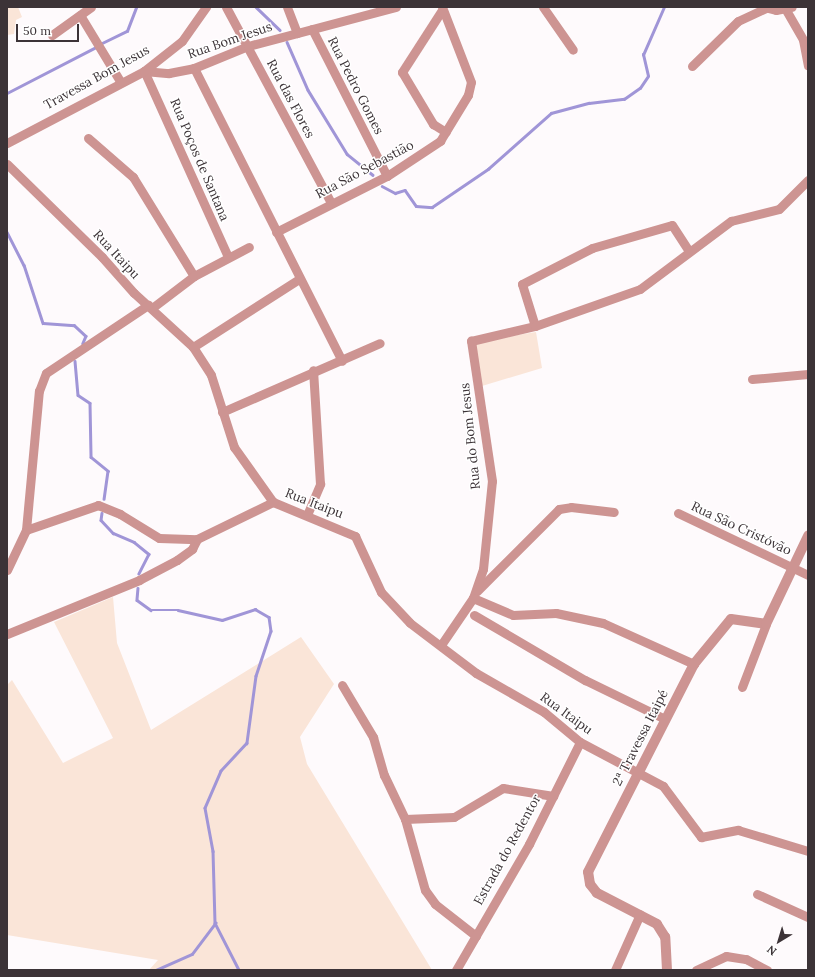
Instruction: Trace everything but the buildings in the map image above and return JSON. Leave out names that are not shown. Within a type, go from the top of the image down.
[{"type":"street","points":[[52,35],[91,7]]},
{"type":"street","name":"Travessa Bom Jesus","points":[[7,143],[120,81],[144,72],[182,41],[196,26],[206,7]]},
{"type":"street","name":"Rua das Flores","points":[[226,7],[331,203]]},
{"type":"street","points":[[287,7],[297,33]]},
{"type":"street","name":"Rua Bom Jesus","points":[[144,72],[194,68],[248,46],[396,7]]},
{"type":"street","points":[[543,7],[573,50]]},
{"type":"street","points":[[692,66],[743,18],[765,7],[789,8],[803,40],[808,66]]},
{"type":"street","points":[[442,8],[402,72],[433,124],[446,132]]},
{"type":"street","name":"Rua São Sebastião","points":[[276,232],[387,176],[435,147],[446,132],[468,95],[471,82],[442,8]]},
{"type":"street","points":[[80,15],[120,81]]},
{"type":"street","name":"Rua Pedro Gomes","points":[[312,29],[387,176]]},
{"type":"street","points":[[194,68],[342,361]]},
{"type":"street","name":"Rua Poços de Santana","points":[[144,72],[228,257]]},
{"type":"street","points":[[88,138],[133,177],[194,276]]},
{"type":"street","name":"Rua Itaipu","points":[[7,164],[193,347],[211,375],[234,447],[273,502],[355,536],[381,592],[392,607],[476,673],[544,712],[580,742],[671,793],[701,837],[738,830],[808,851]]},
{"type":"street","points":[[689,251],[672,225],[592,248],[522,284],[535,326],[640,289],[731,221],[779,209],[808,180]]},
{"type":"street","points":[[7,570],[26,530],[39,391],[46,373],[194,276],[249,247]]},
{"type":"street","points":[[193,347],[300,278]]},
{"type":"street","name":"Rua do Bom Jesus","points":[[475,595],[492,481],[471,341],[535,326]]},
{"type":"street","points":[[222,412],[313,370],[342,361],[380,343]]},
{"type":"street","points":[[306,515],[320,484],[313,370]]},
{"type":"street","points":[[752,379],[808,374]]},
{"type":"street","points":[[26,530],[98,505],[120,514],[159,538],[197,539],[273,502]]},
{"type":"street","points":[[441,646],[475,595],[559,510],[571,506],[614,512]]},
{"type":"street","name":"Rua São Cristóvão","points":[[678,513],[808,575]]},
{"type":"street","points":[[742,687],[766,624],[808,536]]},
{"type":"street","points":[[7,634],[139,580],[177,560],[192,549],[197,539]]},
{"type":"street","points":[[475,595],[513,615],[556,613],[603,623],[694,664]]},
{"type":"street","points":[[474,615],[585,680],[665,719]]},
{"type":"street","name":"2ª Travessa Itaipé","points":[[667,970],[665,937],[657,924],[597,893],[588,878],[637,774],[694,664],[731,620],[766,624]]},
{"type":"street","points":[[342,685],[373,737],[384,775],[404,819],[429,896],[476,936]]},
{"type":"street","name":"Estrada do Redentor","points":[[456,970],[553,796],[580,742]]},
{"type":"street","points":[[404,819],[454,817],[503,788],[553,796]]},
{"type":"street","points":[[757,894],[808,917]]},
{"type":"street","points":[[614,970],[640,914]]},
{"type":"street","points":[[696,970],[726,956],[746,959],[767,970]]},
{"type":"shaded area","points":[[7,7],[18,7],[22,17],[16,20],[14,34],[7,35]]},
{"type":"shaded area","points":[[536,332],[542,368],[482,386],[473,342]]},
{"type":"shaded area","points":[[113,597],[117,643],[151,730],[301,637],[334,684],[300,737],[307,764],[432,970],[149,970],[158,960],[7,935],[7,685],[12,680],[63,763],[113,738],[54,622]]},
{"type":"waterway","points":[[100,44],[127,31],[136,7]]},
{"type":"waterway","points":[[256,7],[280,30]]},
{"type":"waterway","points":[[382,186],[395,193],[405,190],[416,206],[432,207],[488,169],[551,113],[589,103],[624,99],[640,88],[648,76],[643,55],[664,7]]},
{"type":"waterway","points":[[287,42],[308,90],[347,154],[373,175]]},
{"type":"waterway","points":[[7,93],[96,47]]},
{"type":"waterway","points":[[7,232],[24,265],[43,323],[74,325],[86,336],[83,343]]},
{"type":"waterway","points":[[75,361],[78,395],[90,403],[91,457],[108,471],[104,499]]},
{"type":"waterway","points":[[102,513],[101,520],[113,533],[134,542],[149,554],[139,574]]},
{"type":"waterway","points":[[138,588],[137,600],[151,610],[178,610],[222,620],[255,609],[269,617],[271,631],[256,676],[247,743],[221,771],[205,808],[213,851],[215,923],[239,970]]},
{"type":"waterway","points":[[156,970],[192,954],[215,923]]}]
